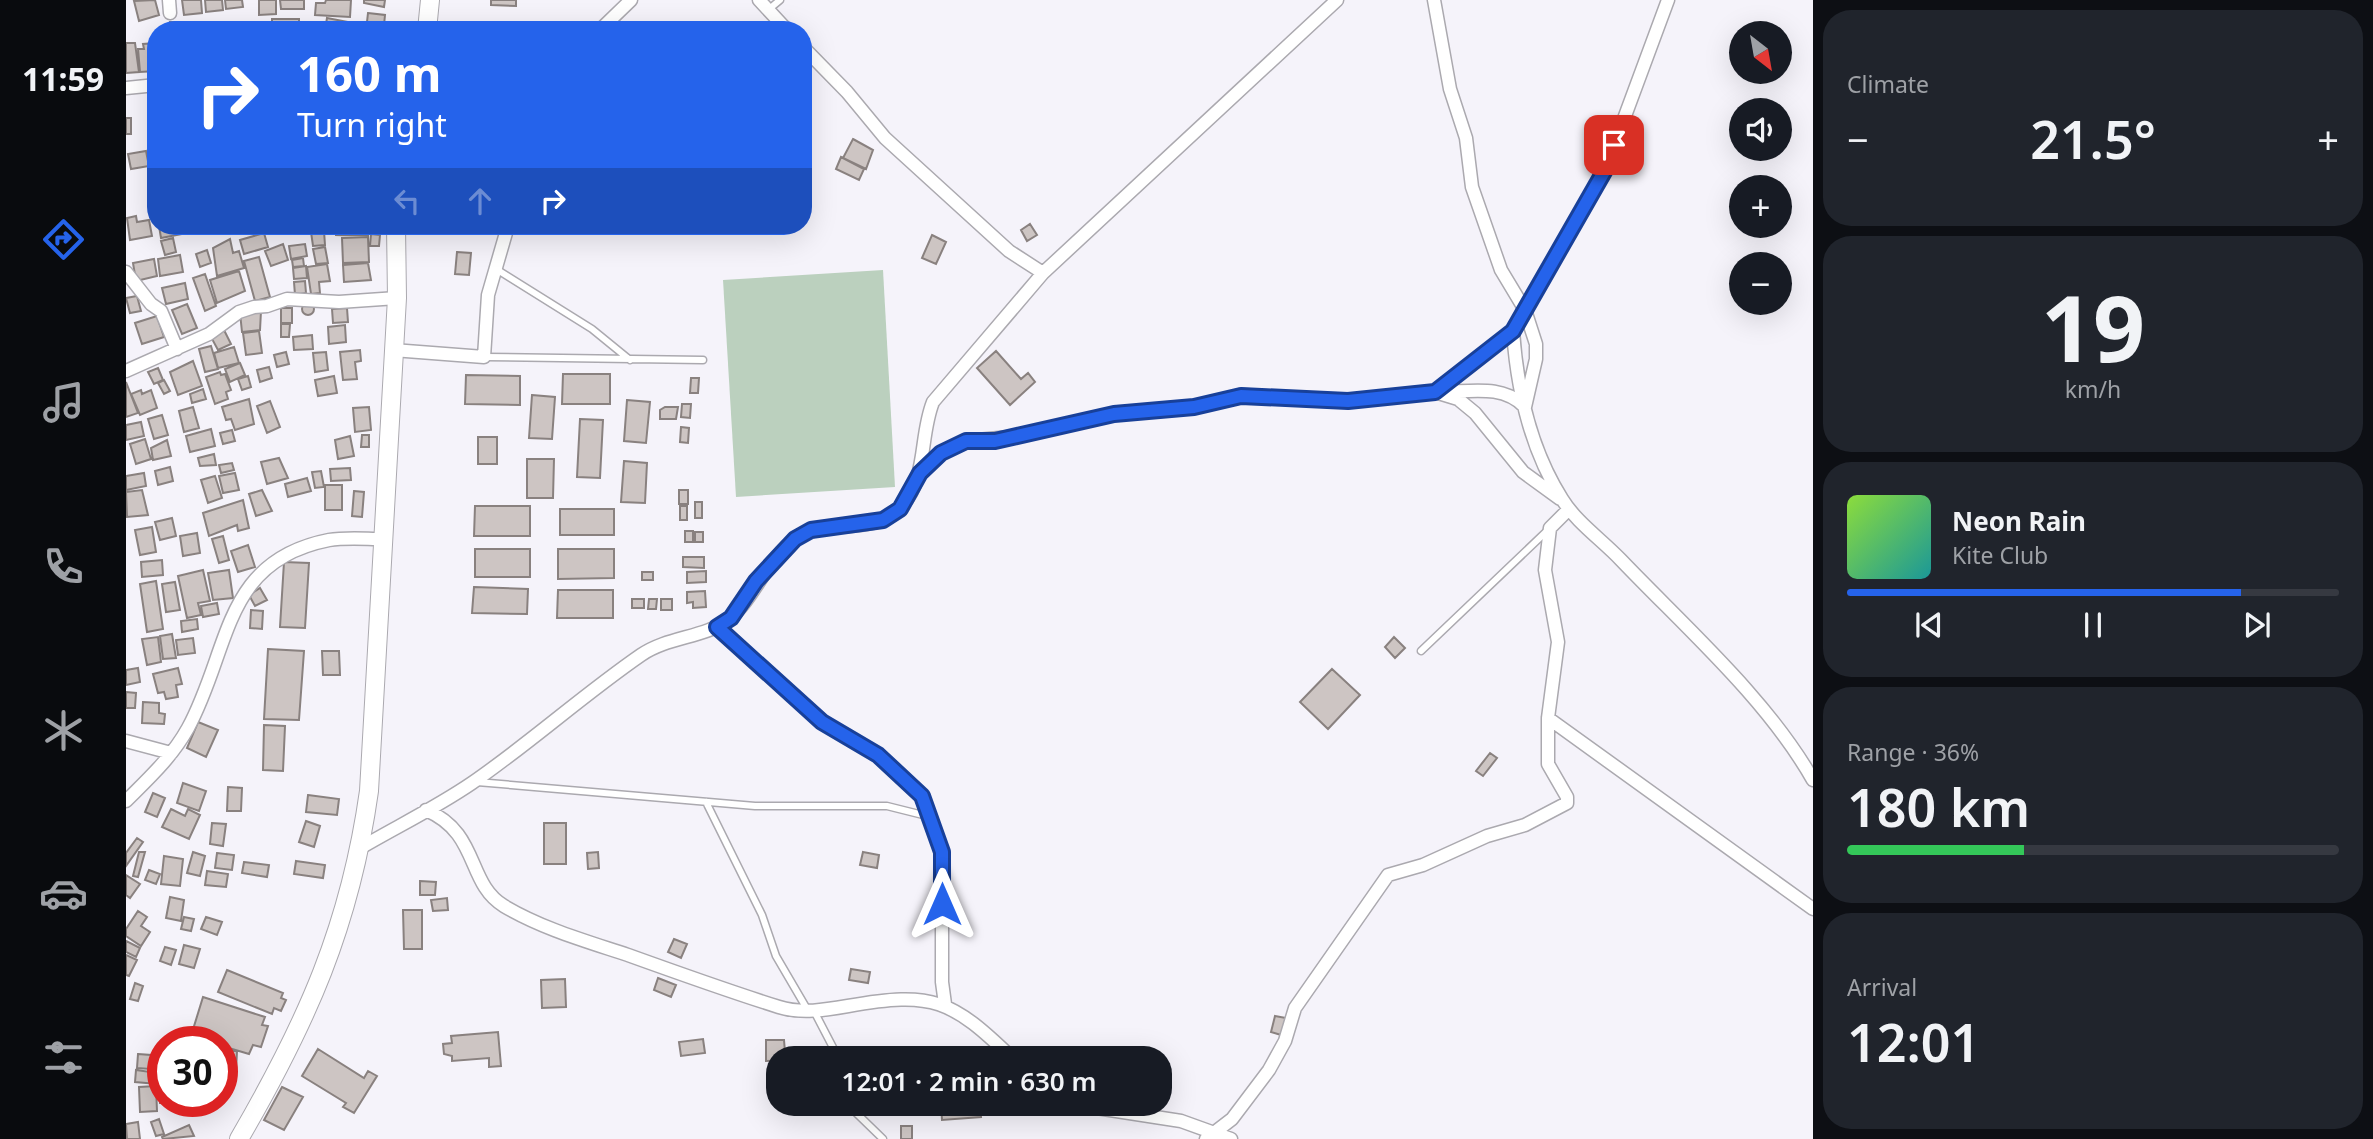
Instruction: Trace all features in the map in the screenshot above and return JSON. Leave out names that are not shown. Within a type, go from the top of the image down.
[{"type":"street","points":[[428,21],[430,0]]},
{"type":"street","points":[[609,21],[631,0]]},
{"type":"street","points":[[759,0],[778,21]]},
{"type":"street","points":[[920,473],[927,418],[933,402],[1043,273],[1337,0]]},
{"type":"street","points":[[1434,0],[1450,89],[1466,138],[1472,187],[1501,270],[1525,310],[1536,344],[1525,407]]},
{"type":"street","points":[[1435,392],[1513,331],[1605,170],[1668,0]]},
{"type":"street","points":[[812,56],[847,92],[885,138],[1009,251],[1043,273]]},
{"type":"street","points":[[126,88],[147,86]]},
{"type":"street","points":[[239,1139],[294,1041],[324,975],[362,847],[369,791],[397,298],[396,235]]},
{"type":"street","points":[[393,350],[484,356],[488,295],[505,235]]},
{"type":"street","points":[[126,272],[151,304],[161,311],[177,349]]},
{"type":"street","points":[[126,371],[209,334],[239,312],[254,307],[287,299],[340,302],[397,298]]},
{"type":"street","points":[[1513,331],[1525,407],[1545,470],[1566,505]]},
{"type":"street","points":[[362,847],[473,782],[643,654],[684,635],[717,627],[731,618],[756,581],[795,539],[811,530],[883,520],[900,509],[920,473],[941,453],[966,441],[1007,439],[1114,414],[1194,407],[1241,396],[1348,401],[1435,392],[1505,393],[1515,396],[1525,407]]},
{"type":"street","points":[[1435,392],[1458,399],[1475,413],[1523,472],[1566,505],[1759,706],[1797,751],[1813,780]]},
{"type":"street","points":[[1209,1135],[1232,1119],[1269,1070],[1285,1041],[1296,1008],[1388,875],[1423,865],[1487,836],[1525,825],[1567,803],[1567,797],[1548,764],[1548,718],[1558,642],[1545,569],[1550,528],[1566,505]]},
{"type":"street","points":[[126,801],[171,753],[188,727],[246,587],[285,553],[330,540],[383,539]]},
{"type":"street","points":[[717,627],[822,722],[878,755],[922,796],[942,852],[945,1004]]},
{"type":"street","points":[[1548,718],[1813,909]]},
{"type":"street","points":[[126,741],[171,753]]},
{"type":"street","points":[[426,810],[445,818],[458,831],[487,889],[504,906],[551,929],[783,1008],[810,1010],[893,998],[918,998],[945,1004],[985,1031],[1000,1046]]},
{"type":"street","points":[[1149,1116],[1181,1121],[1209,1135],[1231,1139]]},
{"type":"lane","points":[[768,10],[780,0]]},
{"type":"lane","points":[[495,268],[592,329],[630,360]]},
{"type":"lane","points":[[484,356],[703,360]]},
{"type":"lane","points":[[1420,651],[1550,528]]},
{"type":"lane","points":[[473,782],[706,802],[828,807],[887,806],[927,816]]},
{"type":"lane","points":[[706,802],[762,915],[776,956],[831,1046]]},
{"type":"lane","points":[[859,1116],[883,1139]]},
{"type":"green space","points":[[883,270],[895,487],[736,497],[723,280]]},
{"type":"building","points":[[155,0],[159,15],[139,21],[134,1]]},
{"type":"building","points":[[182,0],[201,0],[202,13],[184,15]]},
{"type":"building","points":[[205,0],[222,0],[223,10],[206,12]]},
{"type":"building","points":[[225,0],[242,0],[243,7],[226,9]]},
{"type":"building","points":[[259,0],[276,0],[276,14],[259,15]]},
{"type":"building","points":[[280,0],[304,0],[304,9],[281,9]]},
{"type":"building","points":[[326,0],[351,0],[350,17],[315,15],[316,3],[325,3]]},
{"type":"building","points":[[364,0],[385,0],[384,7],[364,3]]},
{"type":"building","points":[[491,0],[516,0],[516,6],[491,5]]},
{"type":"building","points":[[368,13],[385,15],[384,21],[367,21]]},
{"type":"building","points":[[272,19],[299,19],[299,21]]},
{"type":"building","points":[[126,43],[135,43],[139,72],[126,73]]},
{"type":"building","points":[[143,44],[147,44],[147,72],[140,72],[138,49],[144,49]]},
{"type":"building","points":[[126,118],[131,118],[131,134],[126,134]]},
{"type":"building","points":[[853,139],[873,150],[866,169],[843,158]]},
{"type":"building","points":[[146,151],[147,166],[131,169],[128,154]]},
{"type":"building","points":[[841,157],[864,169],[859,180],[836,169]]},
{"type":"building","points":[[136,216],[137,222],[147,220],[147,235],[152,236],[130,240],[127,218]]},
{"type":"building","points":[[1030,224],[1037,235],[1027,241],[1021,230]]},
{"type":"building","points":[[265,235],[268,247],[244,254],[240,240]]},
{"type":"building","points":[[311,235],[324,235],[325,245],[313,246]]},
{"type":"building","points":[[371,235],[380,235],[379,246],[370,246]]},
{"type":"building","points":[[932,235],[946,242],[936,264],[922,258]]},
{"type":"building","points":[[368,237],[369,262],[343,263],[342,238]]},
{"type":"building","points":[[173,238],[176,252],[165,255],[161,241]]},
{"type":"building","points":[[230,239],[233,253],[239,251],[244,268],[217,276],[213,248]]},
{"type":"building","points":[[283,244],[288,260],[271,266],[265,251]]},
{"type":"building","points":[[305,244],[307,256],[291,259],[289,246]]},
{"type":"building","points":[[325,247],[328,263],[316,264],[313,249]]},
{"type":"building","points":[[207,250],[211,263],[200,267],[196,254]]},
{"type":"building","points":[[457,252],[471,253],[469,275],[455,274]]},
{"type":"building","points":[[180,255],[183,272],[160,276],[158,259]]},
{"type":"building","points":[[259,257],[270,297],[255,301],[244,261]]},
{"type":"building","points":[[303,258],[304,266],[293,267],[292,260]]},
{"type":"building","points":[[154,259],[157,276],[136,281],[133,263]]},
{"type":"building","points":[[368,263],[371,280],[344,282],[343,265]]},
{"type":"building","points":[[327,264],[330,281],[319,282],[320,293],[311,294],[307,267]]},
{"type":"building","points":[[306,266],[307,278],[294,279],[293,268]]},
{"type":"building","points":[[239,271],[245,291],[217,303],[210,280]]},
{"type":"building","points":[[205,274],[216,306],[205,311],[193,278]]},
{"type":"building","points":[[305,281],[306,293],[295,295],[294,282]]},
{"type":"building","points":[[185,283],[188,299],[166,304],[162,288]]},
{"type":"building","points":[[137,296],[141,311],[130,313],[126,298]]},
{"type":"building","points":[[308,303],[314,309],[308,315],[302,309]]},
{"type":"building","points":[[187,304],[197,328],[182,334],[172,310]]},
{"type":"building","points":[[281,308],[292,308],[292,323],[281,323]]},
{"type":"building","points":[[347,308],[348,322],[333,323],[332,309]]},
{"type":"building","points":[[261,311],[260,330],[242,332],[240,313]]},
{"type":"building","points":[[157,316],[164,337],[142,344],[135,323]]},
{"type":"building","points":[[281,324],[290,324],[289,337],[281,337]]},
{"type":"building","points":[[345,325],[346,342],[329,344],[328,327]]},
{"type":"building","points":[[224,330],[231,344],[218,350],[211,337]]},
{"type":"building","points":[[259,331],[262,353],[246,355],[243,333]]},
{"type":"building","points":[[312,335],[313,349],[294,350],[293,337]]},
{"type":"building","points":[[211,346],[218,369],[205,372],[199,349]]},
{"type":"building","points":[[234,347],[239,363],[218,368],[214,353]]},
{"type":"building","points":[[360,350],[361,361],[355,362],[357,379],[343,380],[340,352]]},
{"type":"building","points":[[996,351],[1021,379],[1028,373],[1035,382],[1010,405],[977,368]]},
{"type":"building","points":[[286,352],[289,364],[277,367],[274,355]]},
{"type":"building","points":[[326,352],[328,370],[315,372],[313,353]]},
{"type":"building","points":[[193,361],[202,386],[178,395],[170,372]]},
{"type":"building","points":[[240,363],[245,375],[230,382],[225,369]]},
{"type":"building","points":[[269,367],[272,378],[260,382],[257,370]]},
{"type":"building","points":[[158,368],[163,380],[154,384],[148,372]]},
{"type":"building","points":[[220,372],[221,375],[225,374],[231,390],[226,392],[228,399],[215,404],[206,377]]},
{"type":"building","points":[[563,374],[610,374],[610,404],[562,404]]},
{"type":"building","points":[[466,375],[520,376],[520,405],[465,404]]},
{"type":"building","points":[[248,376],[251,387],[242,390],[238,379]]},
{"type":"building","points":[[334,376],[337,393],[318,396],[315,380]]},
{"type":"building","points":[[691,378],[699,378],[698,393],[690,393]]},
{"type":"building","points":[[164,380],[170,391],[164,394],[158,383]]},
{"type":"building","points":[[126,382],[138,413],[126,417]]},
{"type":"building","points":[[203,389],[206,399],[192,403],[190,394]]},
{"type":"building","points":[[141,390],[142,394],[151,390],[157,408],[140,415],[131,394]]},
{"type":"building","points":[[532,395],[555,397],[552,439],[529,438]]},
{"type":"building","points":[[249,399],[254,424],[235,430],[231,419],[226,420],[222,407]]},
{"type":"building","points":[[627,400],[650,402],[646,443],[624,441]]},
{"type":"building","points":[[270,401],[280,427],[267,433],[257,406]]},
{"type":"building","points":[[682,404],[691,404],[690,418],[681,417]]},
{"type":"building","points":[[193,407],[199,428],[184,432],[179,411]]},
{"type":"building","points":[[369,407],[371,430],[355,432],[353,408]]},
{"type":"building","points":[[665,407],[678,407],[676,419],[660,419],[660,410]]},
{"type":"building","points":[[162,415],[168,435],[154,439],[148,419]]},
{"type":"building","points":[[580,419],[603,420],[600,478],[577,477]]},
{"type":"building","points":[[141,422],[144,436],[126,440],[126,425]]},
{"type":"building","points":[[681,427],[689,428],[688,443],[680,442]]},
{"type":"building","points":[[211,429],[215,446],[190,452],[186,436]]},
{"type":"building","points":[[232,430],[235,441],[223,444],[220,433]]},
{"type":"building","points":[[362,435],[369,435],[369,447],[361,447]]},
{"type":"building","points":[[350,436],[354,456],[338,459],[335,440]]},
{"type":"building","points":[[478,437],[497,437],[497,464],[478,464]]},
{"type":"building","points":[[145,439],[151,459],[136,464],[130,444]]},
{"type":"building","points":[[167,440],[171,456],[153,460],[151,448]]},
{"type":"building","points":[[214,454],[216,465],[200,466],[198,458]]},
{"type":"building","points":[[279,458],[288,478],[267,484],[261,462]]},
{"type":"building","points":[[527,459],[554,459],[553,498],[527,498]]},
{"type":"building","points":[[624,461],[647,463],[645,503],[621,502]]},
{"type":"building","points":[[232,463],[234,470],[221,473],[219,465]]},
{"type":"building","points":[[170,467],[173,481],[158,485],[155,471]]},
{"type":"building","points":[[350,468],[351,480],[331,481],[330,469]]},
{"type":"building","points":[[321,471],[324,487],[315,488],[312,472]]},
{"type":"building","points":[[144,473],[146,486],[126,490],[126,476]]},
{"type":"building","points":[[235,473],[239,490],[223,493],[219,476]]},
{"type":"building","points":[[215,476],[222,498],[208,503],[201,480]]},
{"type":"building","points":[[307,478],[311,491],[288,497],[285,484]]},
{"type":"building","points":[[325,485],[342,485],[342,510],[325,510]]},
{"type":"building","points":[[142,490],[148,515],[127,517],[126,492]]},
{"type":"building","points":[[262,490],[272,511],[256,516],[249,494]]},
{"type":"building","points":[[679,490],[688,490],[688,504],[679,504]]},
{"type":"building","points":[[354,491],[364,492],[362,517],[352,516]]},
{"type":"building","points":[[243,500],[249,528],[238,531],[237,525],[209,536],[203,513]]},
{"type":"building","points":[[695,502],[702,502],[702,518],[695,518]]},
{"type":"building","points":[[475,506],[530,506],[530,536],[474,536]]},
{"type":"building","points":[[680,506],[687,506],[687,520],[680,520]]},
{"type":"building","points":[[560,509],[614,509],[614,535],[560,535]]},
{"type":"building","points":[[172,518],[176,536],[160,540],[155,522]]},
{"type":"building","points":[[152,527],[156,552],[140,555],[135,530]]},
{"type":"building","points":[[685,531],[693,531],[693,542],[685,542]]},
{"type":"building","points":[[695,532],[703,532],[703,542],[695,542]]},
{"type":"building","points":[[197,533],[200,553],[183,556],[180,536]]},
{"type":"building","points":[[223,536],[229,560],[219,563],[212,539]]},
{"type":"building","points":[[248,545],[255,567],[238,572],[231,551]]},
{"type":"building","points":[[475,549],[530,549],[530,577],[475,577]]},
{"type":"building","points":[[558,549],[614,549],[614,578],[558,579]]},
{"type":"building","points":[[683,557],[704,557],[704,568],[683,567]]},
{"type":"building","points":[[162,560],[163,575],[142,577],[141,562]]},
{"type":"building","points":[[284,562],[309,563],[305,628],[280,627]]},
{"type":"building","points":[[203,570],[210,601],[198,603],[201,615],[187,618],[178,576]]},
{"type":"building","points":[[229,570],[233,598],[213,600],[208,573]]},
{"type":"building","points":[[706,571],[706,582],[687,583],[687,572]]},
{"type":"building","points":[[642,572],[653,572],[653,580],[642,580]]},
{"type":"building","points":[[156,581],[163,629],[147,632],[140,584]]},
{"type":"building","points":[[175,582],[180,610],[166,612],[162,584]]},
{"type":"building","points":[[474,587],[528,589],[527,614],[472,613]]},
{"type":"building","points":[[260,588],[267,600],[255,606],[249,595]]},
{"type":"building","points":[[558,590],[613,590],[613,618],[557,618]]},
{"type":"building","points":[[705,591],[706,607],[693,608],[693,602],[687,603],[687,592]]},
{"type":"building","points":[[632,599],[644,599],[644,608],[632,608]]},
{"type":"building","points":[[649,599],[657,599],[656,609],[648,609]]},
{"type":"building","points":[[661,599],[672,599],[672,610],[661,610]]},
{"type":"building","points":[[217,603],[219,614],[203,617],[201,606]]},
{"type":"building","points":[[251,610],[263,611],[262,629],[250,628]]},
{"type":"building","points":[[197,619],[198,629],[182,632],[181,621]]},
{"type":"building","points":[[172,634],[176,658],[163,659],[160,636]]},
{"type":"building","points":[[158,637],[161,662],[147,665],[142,639]]},
{"type":"building","points":[[1394,637],[1405,648],[1395,658],[1385,647]]},
{"type":"building","points":[[193,638],[195,653],[178,655],[176,640]]},
{"type":"building","points":[[268,649],[304,651],[299,720],[264,719]]},
{"type":"building","points":[[322,651],[339,651],[340,675],[323,675]]},
{"type":"building","points":[[138,668],[140,682],[126,685],[126,670]]},
{"type":"building","points":[[178,668],[182,684],[176,685],[178,697],[166,699],[164,692],[158,693],[153,674]]},
{"type":"building","points":[[1332,669],[1360,695],[1328,729],[1300,702]]},
{"type":"building","points":[[126,692],[136,693],[135,708],[126,708]]},
{"type":"building","points":[[143,702],[159,703],[159,713],[165,714],[164,724],[142,723]]},
{"type":"building","points":[[198,722],[218,730],[206,757],[187,748]]},
{"type":"building","points":[[264,725],[285,726],[283,771],[263,770]]},
{"type":"building","points":[[1490,753],[1497,758],[1483,776],[1476,771]]},
{"type":"building","points":[[183,783],[206,791],[199,811],[177,803]]},
{"type":"building","points":[[228,787],[242,788],[241,811],[227,811]]},
{"type":"building","points":[[153,793],[165,798],[157,817],[145,812]]},
{"type":"building","points":[[308,795],[339,799],[337,815],[306,812]]},
{"type":"building","points":[[171,809],[185,816],[188,809],[200,815],[189,839],[162,827]]},
{"type":"building","points":[[306,821],[320,826],[314,847],[299,842]]},
{"type":"building","points":[[212,823],[226,824],[223,846],[210,844]]},
{"type":"building","points":[[544,823],[566,823],[566,864],[544,864]]},
{"type":"building","points":[[137,838],[143,842],[126,866],[126,853]]},
{"type":"building","points":[[139,852],[145,852],[138,877],[133,876]]},
{"type":"building","points":[[193,852],[205,856],[200,876],[187,873]]},
{"type":"building","points":[[598,852],[599,868],[588,869],[587,853]]},
{"type":"building","points":[[863,852],[879,855],[877,868],[860,865]]},
{"type":"building","points":[[217,853],[234,855],[232,870],[215,868]]},
{"type":"building","points":[[164,856],[183,859],[180,886],[161,884]]},
{"type":"building","points":[[296,861],[325,865],[323,878],[294,874]]},
{"type":"building","points":[[244,862],[269,865],[267,877],[242,873]]},
{"type":"building","points":[[149,870],[160,874],[156,884],[145,880]]},
{"type":"building","points":[[207,871],[228,874],[226,887],[205,885]]},
{"type":"building","points":[[126,875],[140,884],[130,898],[126,895]]},
{"type":"building","points":[[420,881],[436,882],[435,895],[420,895]]},
{"type":"building","points":[[170,897],[184,900],[181,921],[166,918]]},
{"type":"building","points":[[447,898],[448,910],[433,911],[431,900]]},
{"type":"building","points":[[403,910],[422,910],[422,949],[404,949]]},
{"type":"building","points":[[138,911],[147,917],[141,926],[150,932],[141,946],[126,936],[126,929]]},
{"type":"building","points":[[184,917],[194,919],[191,931],[181,929]]},
{"type":"building","points":[[206,917],[222,922],[217,935],[201,929]]},
{"type":"building","points":[[674,939],[687,944],[681,958],[668,952]]},
{"type":"building","points":[[126,941],[140,948],[136,957],[126,952]]},
{"type":"building","points":[[184,945],[200,949],[194,968],[179,964]]},
{"type":"building","points":[[165,947],[176,950],[171,965],[160,961]]},
{"type":"building","points":[[126,955],[137,960],[129,976],[126,975]]},
{"type":"building","points":[[851,969],[870,972],[868,983],[849,980]]},
{"type":"building","points":[[227,970],[283,993],[281,998],[286,1000],[281,1011],[274,1008],[272,1014],[218,992]]},
{"type":"building","points":[[658,978],[676,985],[671,997],[654,990]]},
{"type":"building","points":[[565,979],[566,1007],[542,1008],[541,980]]},
{"type":"building","points":[[135,983],[143,986],[138,1001],[130,999]]},
{"type":"building","points":[[203,997],[265,1017],[262,1025],[268,1026],[261,1047],[253,1045],[249,1054],[238,1051],[238,1026],[194,1026]]},
{"type":"building","points":[[1275,1016],[1286,1018],[1281,1035],[1271,1032]]},
{"type":"building","points":[[498,1032],[501,1066],[489,1067],[489,1058],[452,1061],[452,1056],[444,1054],[443,1044],[452,1043],[451,1036]]},
{"type":"building","points":[[703,1039],[705,1053],[681,1056],[679,1042]]},
{"type":"building","points":[[766,1040],[784,1040],[784,1046],[766,1046]]},
{"type":"building","points":[[318,1049],[364,1078],[368,1071],[377,1076],[354,1113],[343,1107],[346,1103],[302,1076]]},
{"type":"building","points":[[138,1054],[147,1055],[147,1069],[137,1068]]},
{"type":"building","points":[[136,1070],[147,1072],[147,1083],[135,1082]]},
{"type":"building","points":[[139,1087],[147,1087],[147,1112],[140,1112]]},
{"type":"building","points":[[282,1087],[303,1097],[284,1130],[264,1120]]},
{"type":"building","points":[[942,1116],[981,1116],[981,1117],[942,1120]]},
{"type":"building","points":[[159,1119],[164,1134],[156,1136],[151,1122]]},
{"type":"building","points":[[138,1122],[140,1139],[127,1139],[126,1124]]},
{"type":"building","points":[[189,1125],[194,1136],[162,1137]]},
{"type":"building","points":[[901,1126],[912,1126],[912,1139],[901,1139]]},
{"type":"route","points":[[942,904],[942,852],[922,796],[878,755],[822,722],[717,627],[731,618],[780,552],[811,530],[883,520],[900,509],[920,473],[941,453],[966,441],[995,441],[1114,414],[1194,407],[1241,396],[1348,401],[1435,392],[1513,331],[1605,170],[1614,145]]}]
